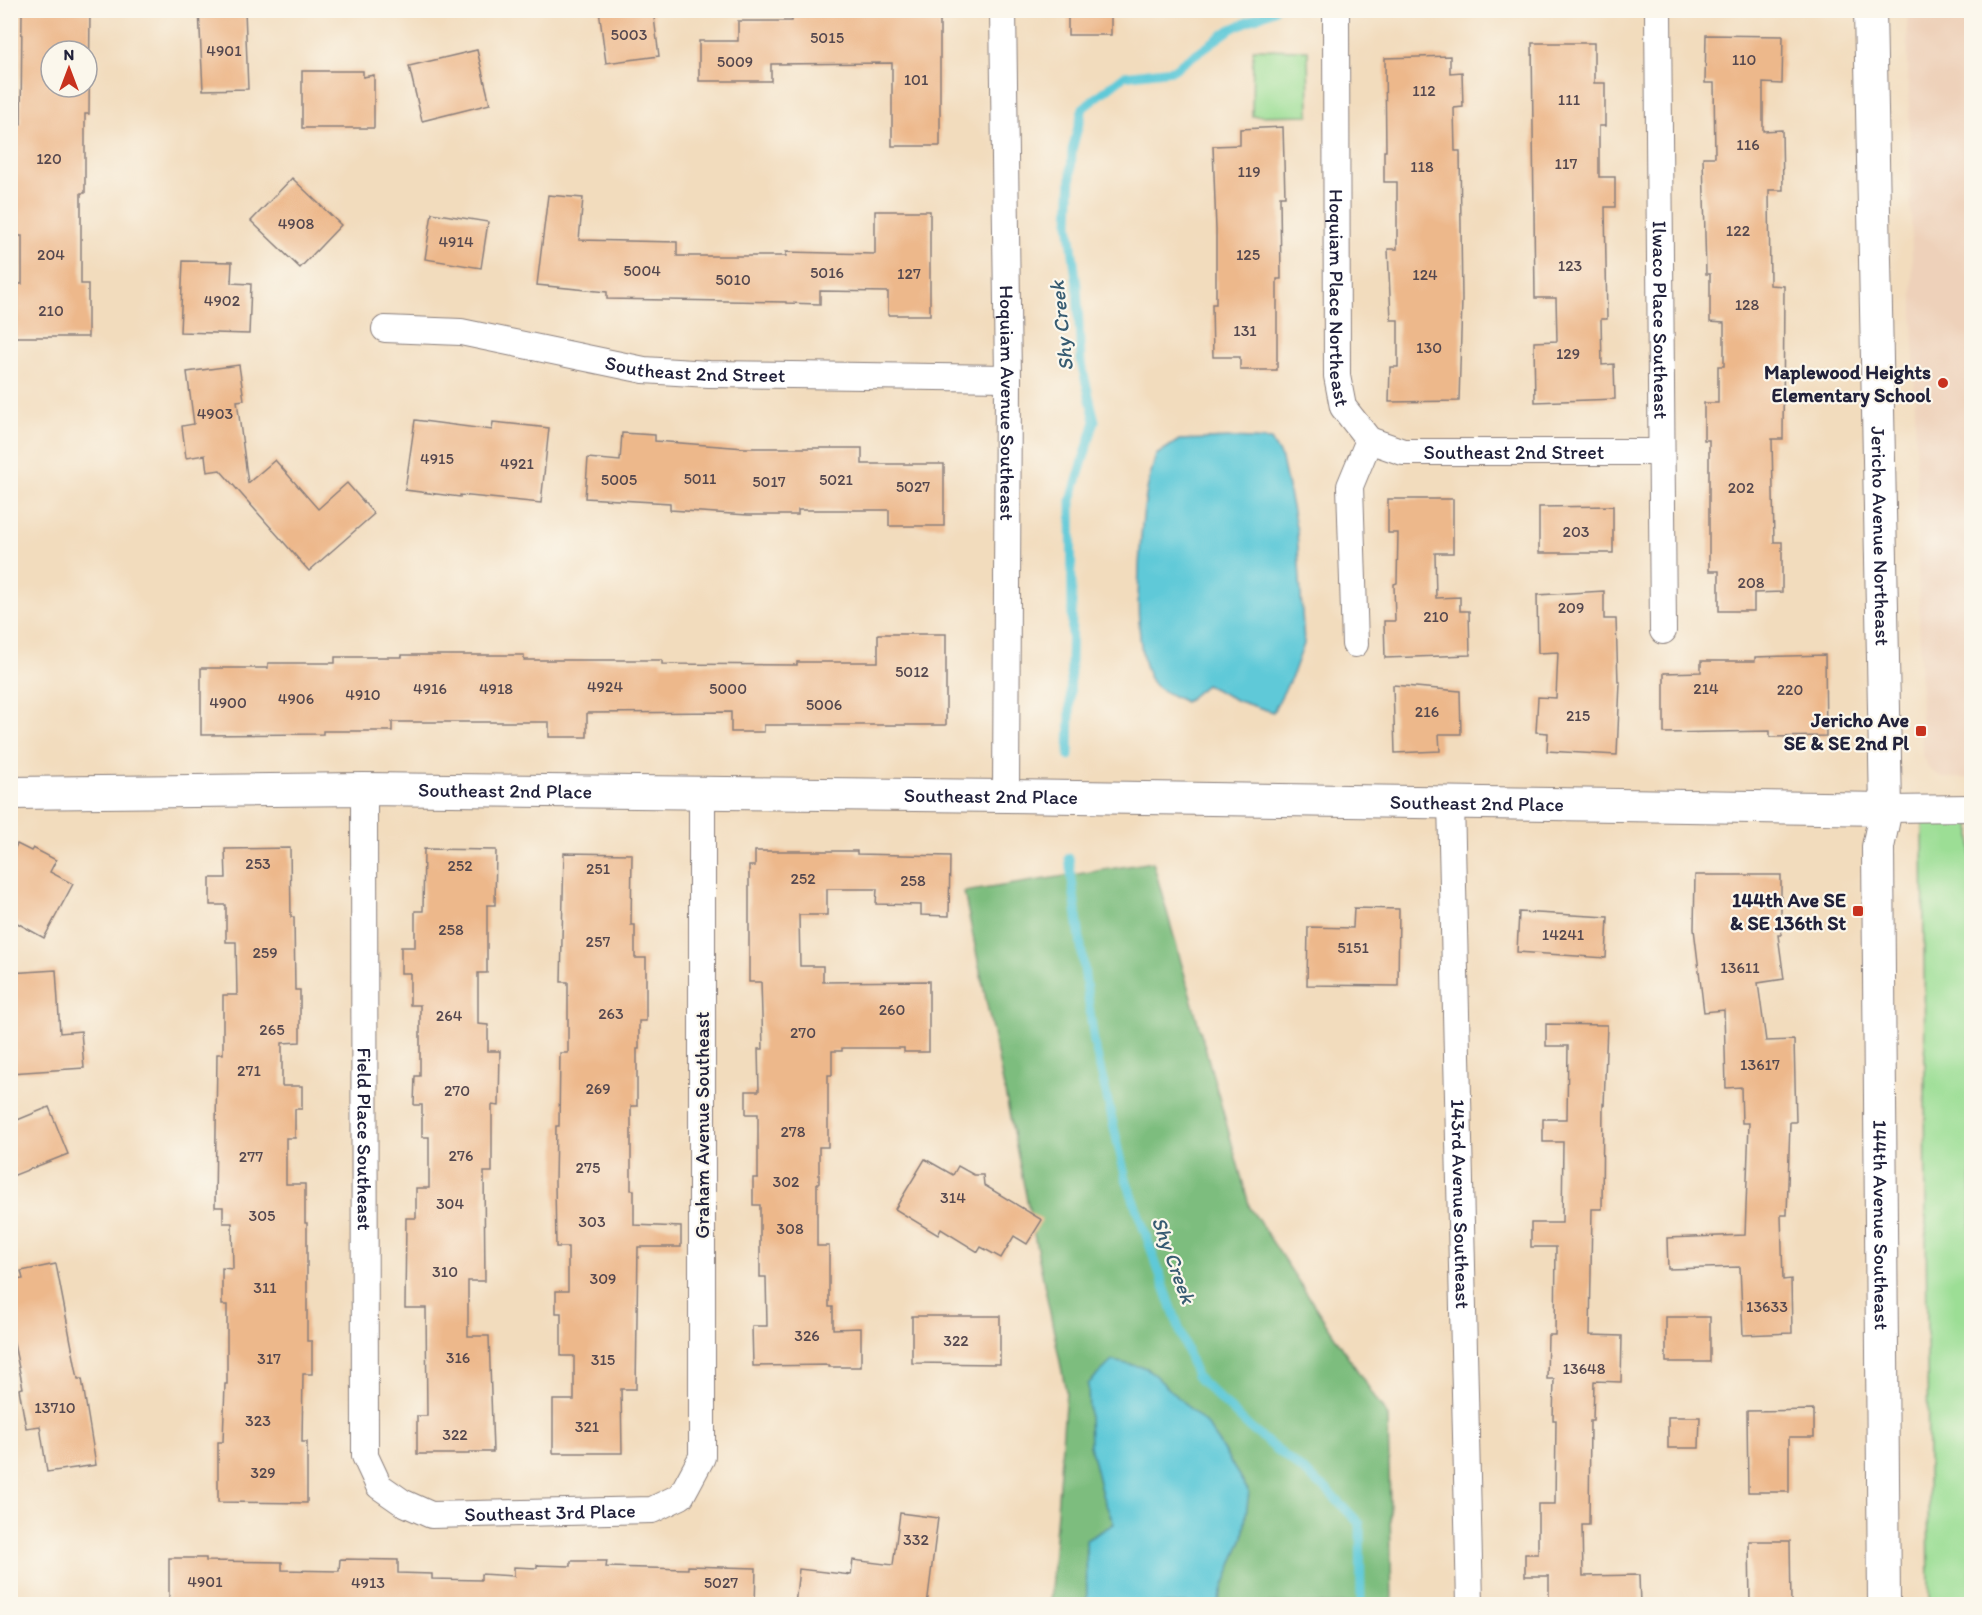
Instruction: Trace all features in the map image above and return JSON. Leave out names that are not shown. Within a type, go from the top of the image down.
[{"type":"street","name":"Hoquiam Avenue Southeast","points":[[1003,10],[1008,378],[1006,796]]},
{"type":"street","name":"Hoquiam Place Northeast","points":[[1336,10],[1337,376],[1343,407],[1369,440]]},
{"type":"street","name":"Ilwaco Place Southeast","points":[[1658,10],[1663,631]]},
{"type":"street","name":"Jericho Avenue Northeast","points":[[1870,10],[1886,809],[1878,847]]},
{"type":"street","name":"Southeast 2nd Street","points":[[385,328],[461,332],[654,370],[709,374],[1008,378]]},
{"type":"street","name":"Southeast 2nd Street","points":[[1369,440],[1403,452],[1661,452]]},
{"type":"street","points":[[1355,644],[1350,486],[1369,440]]},
{"type":"street","name":"Southeast 2nd Place","points":[[10,793],[364,789],[1886,809],[1971,808]]},
{"type":"street","name":"Field Place Southeast","points":[[364,789],[365,1456],[379,1486]]},
{"type":"street","name":"Graham Avenue Southeast","points":[[702,792],[702,1457]]},
{"type":"street","name":"143rd Avenue Southeast","points":[[1450,802],[1470,1605]]},
{"type":"street","name":"144th Avenue Southeast","points":[[1878,847],[1884,1605]]},
{"type":"street","name":"Southeast 3rd Place","points":[[379,1486],[402,1502],[431,1515],[652,1510],[681,1496],[702,1457]]},
{"type":"shaded area","name":"Maplewood Heights Elementary School","points":[[1907,11],[1971,11],[1971,778],[1943,778],[1930,770],[1922,756]]},
{"type":"green space","points":[[1253,49],[1308,50],[1309,115],[1252,116]]},
{"type":"green space","points":[[1923,818],[1971,819],[1971,1604],[1929,1604]]},
{"type":"green space","points":[[1153,862],[1250,1208],[1388,1417],[1392,1604],[1050,1604],[1066,1391],[964,892]]},
{"type":"water","points":[[1232,438],[1271,440],[1282,459],[1297,531],[1304,644],[1293,674],[1273,712],[1238,701],[1206,685],[1185,702],[1163,691],[1153,683],[1146,668],[1141,646],[1138,593],[1141,538],[1147,491],[1156,455],[1179,440]]},
{"type":"water","points":[[1112,1361],[1147,1368],[1208,1426],[1249,1492],[1243,1537],[1217,1604],[1087,1604],[1086,1540],[1114,1524],[1102,1495],[1090,1446],[1088,1384]]},
{"type":"building","points":[[22,10],[90,10],[90,39],[39,39],[39,99],[89,99],[89,114],[85,114],[85,193],[81,193],[81,284],[88,284],[88,337],[14,337],[14,284],[22,284],[22,236],[10,236],[10,202],[14,202],[14,124],[21,124]]},
{"type":"building","points":[[199,10],[245,10],[248,89],[203,90]]},
{"type":"building","points":[[599,10],[653,10],[659,56],[606,63]]},
{"type":"building","points":[[792,10],[940,12],[940,146],[892,146],[892,63],[771,64],[771,81],[699,81],[699,41],[738,41],[738,21],[792,21]]},
{"type":"building","points":[[1068,10],[1111,10],[1111,35],[1068,35]]},
{"type":"building","points":[[1706,35],[1783,36],[1782,84],[1763,83],[1763,131],[1782,130],[1783,190],[1769,190],[1770,285],[1784,286],[1783,439],[1772,439],[1774,542],[1782,542],[1782,592],[1754,593],[1754,611],[1719,611],[1719,571],[1709,571],[1709,440],[1704,440],[1704,403],[1718,403],[1718,366],[1724,366],[1724,323],[1710,322],[1710,274],[1706,274],[1703,157],[1715,157],[1714,83],[1705,83]]},
{"type":"building","points":[[1532,43],[1594,43],[1594,83],[1605,83],[1605,126],[1599,126],[1599,177],[1615,177],[1615,207],[1605,207],[1607,319],[1601,319],[1602,365],[1614,364],[1615,399],[1535,402],[1534,342],[1557,341],[1556,298],[1535,298]]},
{"type":"building","points":[[477,50],[490,104],[422,121],[409,66]]},
{"type":"building","points":[[1450,56],[1450,73],[1462,72],[1463,107],[1454,108],[1455,151],[1460,151],[1462,300],[1459,401],[1389,402],[1390,367],[1398,367],[1398,320],[1391,320],[1388,249],[1397,249],[1397,182],[1384,182],[1385,58]]},
{"type":"building","points":[[302,71],[363,71],[363,77],[374,75],[374,128],[302,128]]},
{"type":"building","points":[[1283,127],[1285,196],[1280,196],[1281,279],[1277,279],[1277,370],[1240,370],[1240,357],[1213,357],[1212,304],[1216,304],[1216,230],[1213,146],[1240,145],[1240,129]]},
{"type":"building","points":[[292,178],[341,225],[300,268],[251,221]]},
{"type":"building","points":[[548,195],[583,198],[579,240],[677,242],[677,256],[786,256],[786,252],[875,254],[875,211],[930,211],[930,315],[888,315],[888,292],[820,291],[820,304],[607,299],[607,292],[537,285]]},
{"type":"building","points":[[432,213],[488,222],[481,268],[425,259]]},
{"type":"building","points":[[183,261],[232,262],[231,283],[251,284],[249,334],[180,332]]},
{"type":"building","points":[[239,365],[244,400],[237,401],[248,483],[275,460],[318,509],[347,483],[374,514],[309,571],[220,470],[207,472],[205,455],[186,458],[182,426],[194,424],[187,372]]},
{"type":"building","points":[[415,420],[492,430],[493,422],[549,428],[541,503],[405,490]]},
{"type":"building","points":[[622,433],[655,435],[655,441],[745,448],[862,448],[862,464],[944,464],[944,526],[889,526],[889,510],[798,510],[798,515],[748,515],[670,510],[670,503],[585,498],[588,458],[620,461]]},
{"type":"building","points":[[1388,499],[1453,499],[1453,553],[1435,553],[1436,598],[1460,597],[1460,611],[1469,611],[1470,655],[1385,658],[1384,621],[1395,621],[1394,584],[1397,583],[1398,533],[1388,533]]},
{"type":"building","points":[[1613,506],[1613,553],[1539,553],[1539,507]]},
{"type":"building","points":[[1604,591],[1604,619],[1616,619],[1618,682],[1620,682],[1617,755],[1547,751],[1548,733],[1536,732],[1538,697],[1556,698],[1558,652],[1538,653],[1537,595]]},
{"type":"building","points":[[878,634],[946,634],[946,725],[764,725],[764,732],[731,732],[731,712],[587,713],[587,737],[549,737],[549,722],[392,722],[392,731],[201,735],[201,668],[268,668],[268,663],[335,663],[335,657],[402,657],[402,655],[524,655],[524,660],[662,660],[662,664],[797,665],[797,662],[878,662]]},
{"type":"building","points":[[1825,655],[1826,736],[1770,737],[1770,731],[1664,733],[1664,673],[1701,672],[1701,661],[1755,661],[1755,657]]},
{"type":"building","points":[[1393,685],[1460,691],[1461,734],[1439,734],[1440,751],[1395,753]]},
{"type":"building","points":[[17,844],[31,851],[33,848],[56,860],[50,872],[73,884],[44,938],[10,919],[10,856]]},
{"type":"building","points":[[290,848],[295,990],[300,990],[300,1042],[282,1043],[282,1086],[302,1086],[302,1109],[295,1109],[295,1138],[286,1138],[286,1184],[305,1184],[307,1341],[312,1341],[312,1374],[303,1374],[302,1442],[307,1442],[307,1503],[218,1502],[218,1442],[223,1442],[225,1384],[227,1384],[227,1305],[222,1305],[222,1268],[233,1269],[232,1223],[223,1223],[223,1207],[215,1207],[217,1054],[223,1054],[223,995],[237,995],[236,942],[226,942],[226,905],[210,905],[210,878],[226,878],[225,849]]},
{"type":"building","points":[[424,849],[496,850],[495,905],[487,905],[487,973],[478,973],[478,1024],[488,1025],[488,1051],[500,1051],[499,1106],[492,1105],[492,1172],[484,1172],[485,1281],[468,1281],[468,1336],[489,1336],[493,1452],[417,1454],[417,1416],[427,1416],[426,1308],[405,1308],[406,1218],[416,1218],[416,1188],[429,1188],[429,1137],[422,1137],[422,1105],[414,1105],[415,1076],[420,1076],[420,1005],[410,1005],[410,973],[401,973],[401,947],[415,947],[415,911],[423,911]]},
{"type":"building","points":[[755,851],[857,851],[857,854],[950,856],[949,916],[921,915],[921,905],[876,904],[877,889],[827,889],[827,915],[799,915],[800,966],[823,966],[823,982],[929,981],[929,1052],[904,1052],[904,1048],[842,1048],[842,1051],[832,1051],[832,1075],[828,1075],[828,1147],[819,1147],[817,1246],[829,1246],[829,1307],[833,1307],[833,1329],[861,1328],[861,1367],[753,1366],[752,1326],[767,1326],[766,1277],[760,1277],[760,1205],[753,1205],[753,1178],[758,1178],[758,1114],[746,1114],[746,1091],[759,1091],[758,1049],[763,1049],[761,982],[749,982],[749,866],[755,866]]},
{"type":"building","points":[[564,853],[632,854],[631,925],[635,925],[635,958],[646,958],[646,1021],[639,1021],[637,1106],[631,1106],[631,1190],[634,1190],[634,1225],[681,1227],[681,1247],[638,1247],[636,1389],[621,1389],[622,1453],[553,1453],[553,1400],[574,1400],[574,1356],[561,1356],[561,1313],[556,1313],[556,1291],[568,1291],[568,1247],[556,1247],[555,1182],[556,1126],[559,1126],[560,1053],[568,1053],[568,982],[561,982]]},
{"type":"building","points":[[1695,875],[1781,875],[1781,935],[1778,935],[1784,979],[1758,983],[1766,1041],[1794,1040],[1796,1122],[1790,1122],[1787,1215],[1781,1215],[1783,1280],[1791,1279],[1792,1333],[1743,1335],[1740,1267],[1668,1269],[1667,1238],[1745,1235],[1749,1123],[1742,1123],[1741,1087],[1726,1088],[1724,1010],[1704,1012],[1694,929]]},
{"type":"building","points":[[1354,908],[1399,909],[1398,986],[1307,985],[1308,927],[1353,928]]},
{"type":"building","points":[[1519,912],[1608,917],[1606,958],[1517,952]]},
{"type":"building","points":[[56,970],[60,1033],[81,1031],[84,1068],[10,1073],[10,973]]},
{"type":"building","points":[[1546,1024],[1607,1025],[1603,1104],[1602,1209],[1592,1209],[1590,1335],[1622,1336],[1621,1382],[1594,1381],[1593,1421],[1590,1421],[1589,1525],[1582,1525],[1583,1576],[1639,1575],[1640,1605],[1549,1605],[1549,1576],[1525,1576],[1525,1554],[1538,1554],[1538,1504],[1555,1504],[1554,1379],[1547,1379],[1548,1335],[1555,1335],[1556,1247],[1531,1247],[1531,1223],[1562,1223],[1563,1142],[1543,1142],[1543,1119],[1567,1119],[1568,1046],[1546,1046]]},
{"type":"building","points":[[49,1107],[68,1154],[10,1177],[10,1123]]},
{"type":"building","points":[[925,1159],[953,1175],[958,1166],[974,1175],[983,1175],[984,1185],[1042,1220],[1027,1244],[1014,1236],[1001,1258],[981,1247],[978,1252],[941,1229],[938,1235],[895,1209]]},
{"type":"building","points":[[56,1264],[78,1379],[82,1379],[96,1465],[47,1472],[40,1426],[26,1428],[19,1389],[23,1388],[10,1324],[10,1281],[23,1279],[21,1271]]},
{"type":"building","points":[[912,1316],[1000,1316],[1000,1364],[912,1363]]},
{"type":"building","points":[[1666,1317],[1710,1317],[1710,1362],[1666,1362]]},
{"type":"building","points":[[1814,1410],[1814,1437],[1789,1437],[1789,1492],[1748,1492],[1747,1411]]},
{"type":"building","points":[[1668,1417],[1700,1417],[1699,1448],[1668,1448]]},
{"type":"building","points":[[900,1513],[938,1518],[927,1605],[795,1605],[799,1569],[851,1575],[853,1560],[893,1565]]},
{"type":"building","points":[[1749,1541],[1790,1541],[1791,1605],[1750,1605]]},
{"type":"building","points":[[169,1558],[282,1562],[282,1570],[339,1571],[340,1559],[398,1560],[398,1573],[432,1574],[432,1579],[481,1580],[481,1574],[514,1576],[514,1567],[571,1566],[571,1561],[607,1561],[606,1567],[756,1568],[755,1605],[703,1605],[703,1602],[654,1600],[654,1605],[169,1605]]},
{"type":"waterway","name":"Shy Creek","points":[[1069,756],[1072,611],[1071,500],[1095,421],[1081,362],[1077,286],[1069,223],[1072,150],[1083,108],[1124,76],[1173,70],[1231,29],[1274,10]]},
{"type":"waterway","name":"Shy Creek","points":[[1069,858],[1094,1042],[1126,1179],[1196,1376],[1250,1428],[1326,1489],[1360,1524],[1361,1604]]},
{"type":"place","name":"Maplewood Heights Elementary School","points":[[1943,383]]},
{"type":"place","name":"Jericho Ave SE & SE 2nd Pl","points":[[1921,731]]},
{"type":"place","name":"144th Ave SE & SE 136th St","points":[[1858,911]]}]
